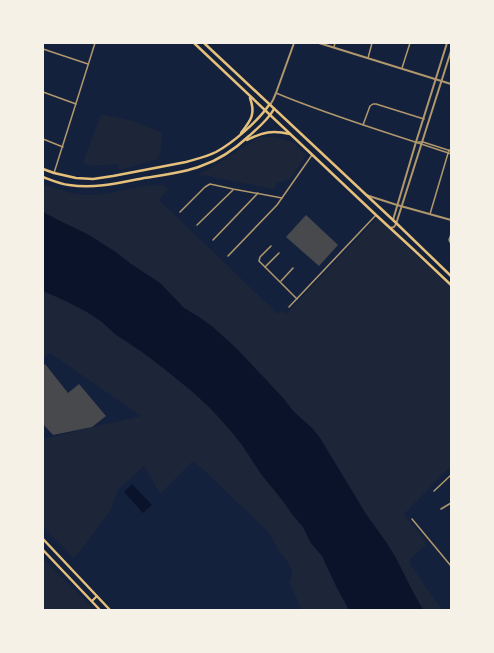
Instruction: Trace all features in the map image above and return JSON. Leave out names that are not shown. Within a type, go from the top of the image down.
[{"type":"main road","points":[[194,43],[451,285]]},
{"type":"main road","points":[[204,43],[451,276]]},
{"type":"main road","points":[[238,136],[250,122],[253,113],[249,96]]},
{"type":"main road","points":[[43,169],[76,178],[93,179],[186,162],[214,152],[238,136],[270,105]]},
{"type":"main road","points":[[43,177],[69,185],[92,187],[168,174],[202,166],[220,158],[243,142],[270,116],[274,109]]},
{"type":"main road","points":[[243,142],[266,132],[290,134]]},
{"type":"main road","points":[[43,539],[110,610]]},
{"type":"main road","points":[[43,550],[100,610]]},
{"type":"main road","points":[[92,601],[97,596]]},
{"type":"street","points":[[54,173],[95,43]]},
{"type":"street","points":[[270,105],[276,93],[294,43]]},
{"type":"street","points":[[319,43],[451,84]]},
{"type":"street","points":[[334,47],[335,43]]},
{"type":"street","points":[[368,58],[372,43]]},
{"type":"street","points":[[402,68],[410,43]]},
{"type":"street","points":[[393,220],[447,43]]},
{"type":"street","points":[[43,49],[88,64]]},
{"type":"street","points":[[390,228],[394,227],[396,224],[451,51]]},
{"type":"street","points":[[43,92],[76,104]]},
{"type":"street","points":[[276,93],[307,106],[363,125],[450,151],[430,214]]},
{"type":"street","points":[[273,100],[274,109]]},
{"type":"street","points":[[363,125],[370,106],[373,104],[424,119]]},
{"type":"street","points":[[43,139],[63,147]]},
{"type":"street","points":[[422,143],[450,154]]},
{"type":"street","points":[[228,256],[274,209],[312,155]]},
{"type":"street","points":[[180,212],[210,184],[233,190],[282,198]]},
{"type":"street","points":[[197,225],[233,190]]},
{"type":"street","points":[[213,240],[258,194]]},
{"type":"street","points":[[364,194],[451,220]]},
{"type":"street","points":[[289,307],[376,215]]},
{"type":"street","points":[[451,234],[449,240],[451,244]]},
{"type":"street","points":[[271,246],[259,260],[297,299]]},
{"type":"street","points":[[265,267],[279,253]]},
{"type":"street","points":[[280,282],[293,268]]},
{"type":"street","points":[[434,491],[451,475]]},
{"type":"street","points":[[440,509],[451,502]]},
{"type":"street","points":[[412,519],[451,566]]},
{"type":"shaded area","points":[[101,114],[137,122],[162,133],[161,149],[158,159],[119,170],[117,164],[91,166],[84,163]]},
{"type":"shaded area","points":[[259,137],[276,137],[292,142],[306,155],[290,179],[277,183],[274,189],[198,174],[209,169]]},
{"type":"shaded area","points":[[43,184],[66,192],[85,195],[100,194],[146,186],[164,185],[167,190],[159,200],[278,314],[281,310],[286,314],[377,218],[451,288],[451,466],[404,514],[425,540],[426,545],[411,558],[410,564],[442,610],[423,610],[396,558],[366,514],[320,438],[312,428],[294,412],[283,398],[237,349],[199,317],[184,308],[160,283],[89,235],[43,212]]},
{"type":"shaded area","points":[[43,212],[89,235],[160,283],[184,308],[213,327],[237,349],[283,398],[294,412],[312,428],[320,438],[366,514],[396,558],[423,610],[349,610],[322,556],[311,543],[303,527],[261,474],[242,445],[212,410],[172,375],[145,354],[115,334],[102,322],[87,312],[43,291]]},
{"type":"shaded area","points":[[43,291],[87,312],[102,322],[115,334],[145,354],[172,375],[212,410],[242,445],[261,474],[302,526],[311,543],[322,556],[349,610],[302,610],[289,582],[292,573],[290,566],[277,548],[269,533],[193,461],[160,494],[144,466],[119,489],[110,511],[74,558],[43,527],[43,439],[141,416],[50,353],[43,359]]},
{"type":"shaded area","points":[[132,484],[152,505],[143,513],[124,492]]},
{"type":"shaded area","points":[[43,559],[95,610],[43,610]]},
{"type":"building","points":[[306,215],[338,245],[319,266],[286,237]]},
{"type":"building","points":[[45,364],[68,393],[79,384],[106,416],[92,427],[53,435],[43,424],[43,366]]}]
